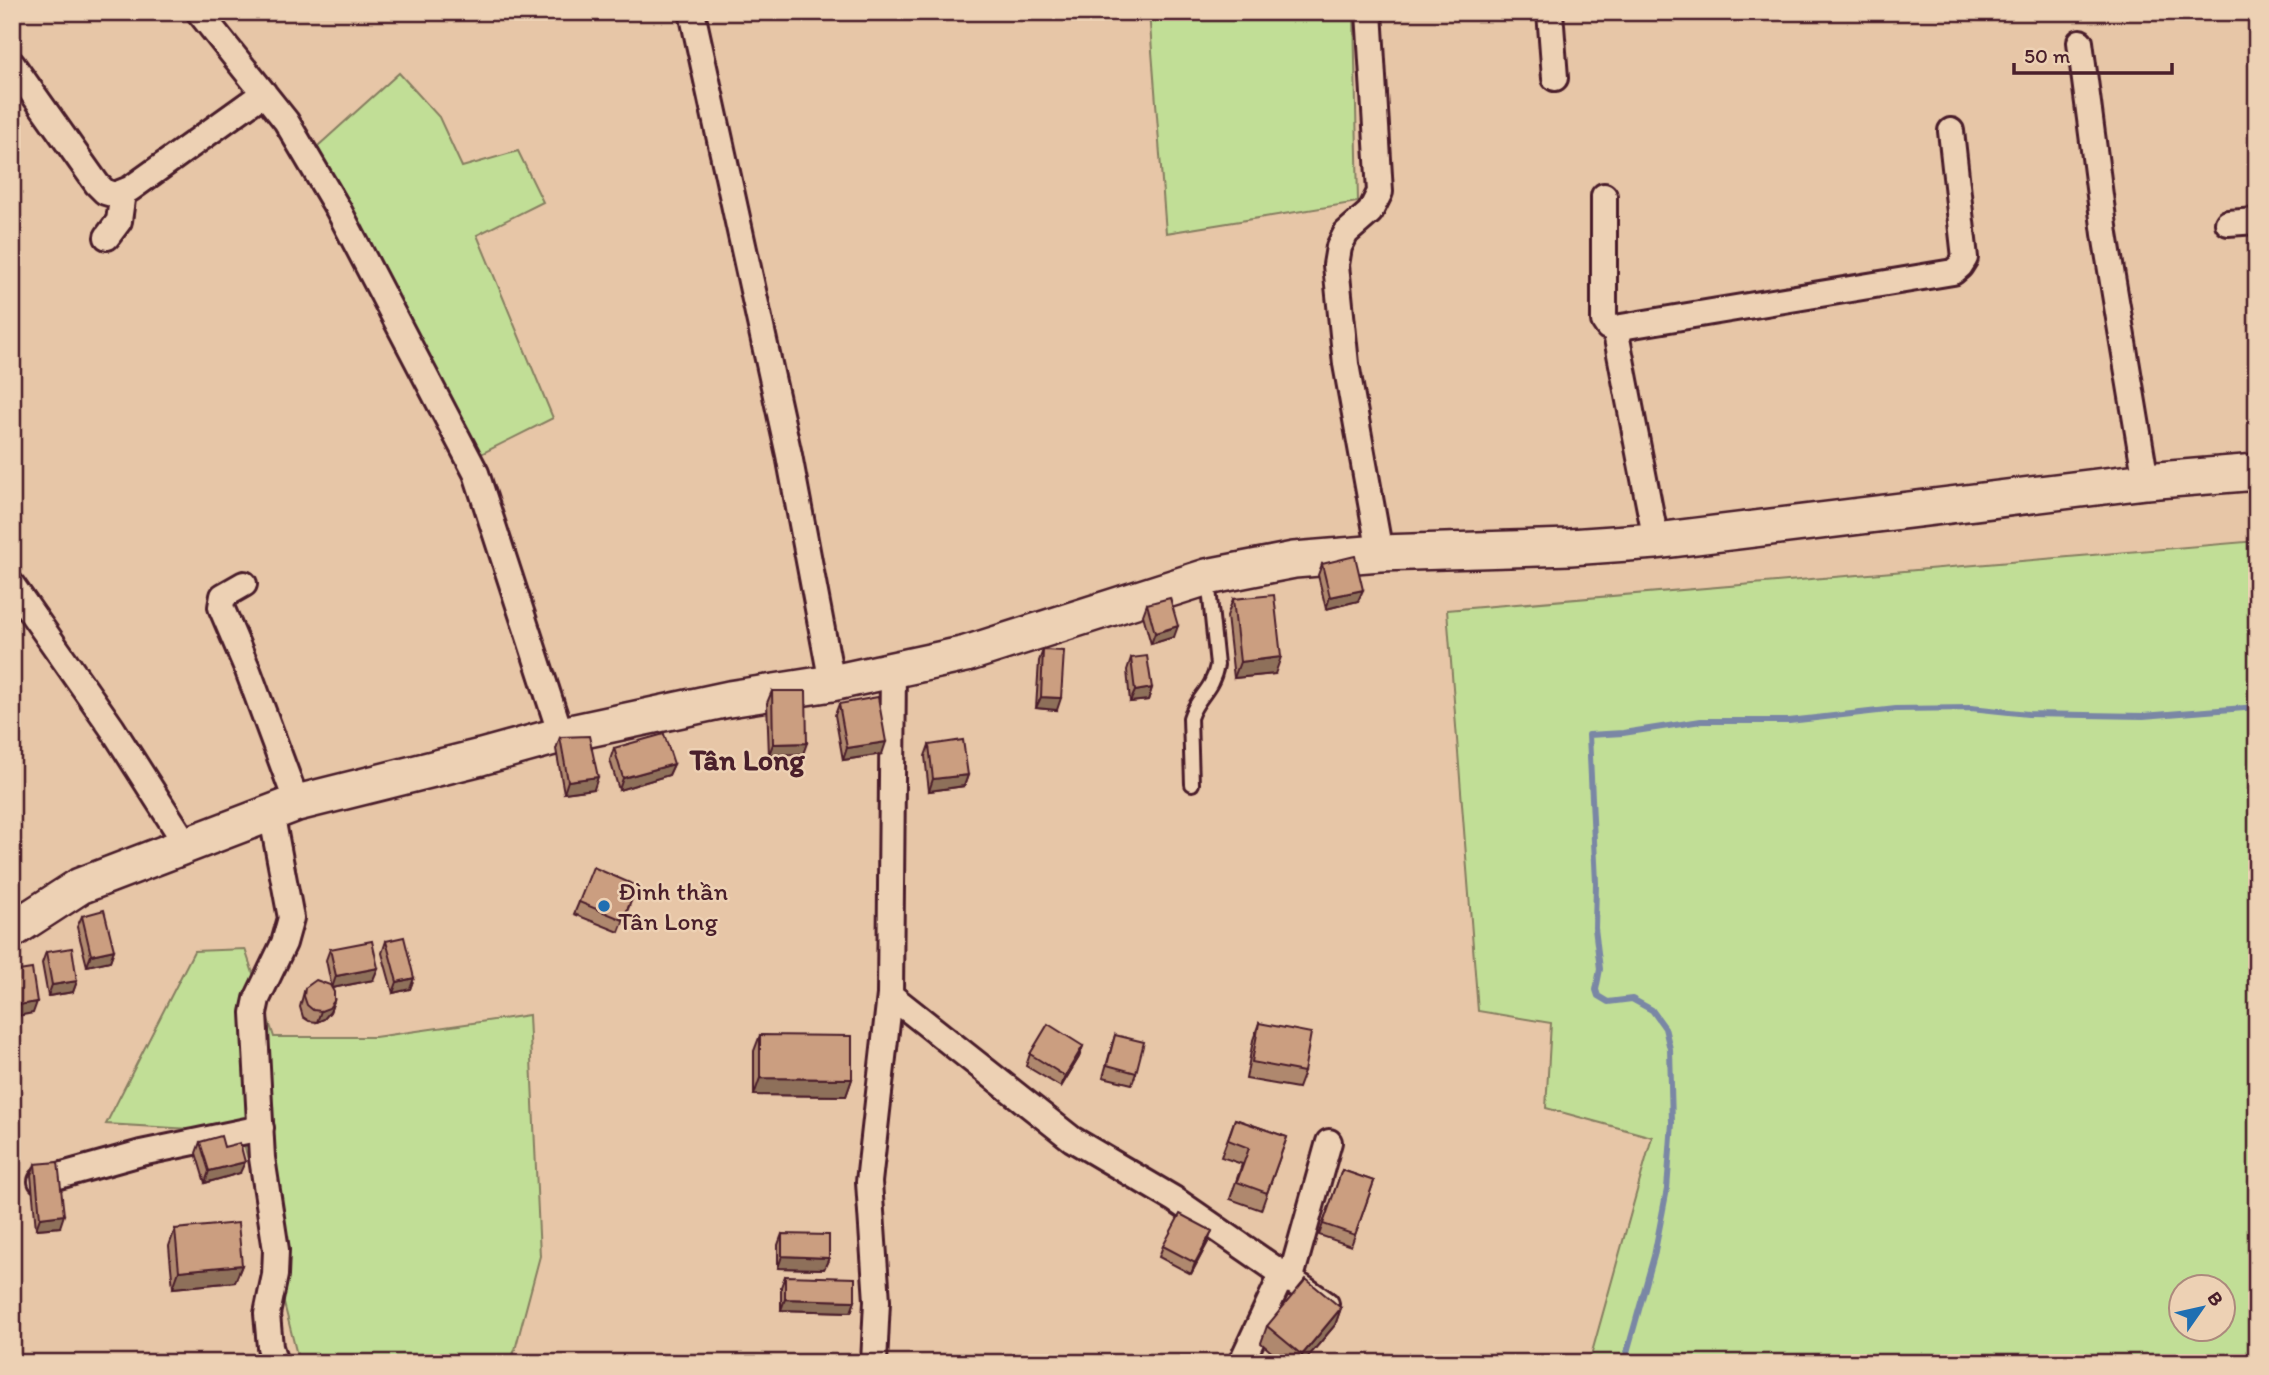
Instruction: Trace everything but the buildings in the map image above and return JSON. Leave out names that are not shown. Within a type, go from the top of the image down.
[{"type":"street","points":[[199,12],[286,121],[338,209],[476,472],[561,735]]},
{"type":"street","points":[[692,12],[789,454],[832,683]]},
{"type":"street","points":[[1369,12],[1380,192],[1370,212],[1346,233],[1339,247],[1336,265],[1346,364],[1380,553]]},
{"type":"street","points":[[1550,12],[1555,78]]},
{"type":"street","points":[[2080,43],[2105,234],[2146,481]]},
{"type":"street","points":[[12,64],[97,184],[106,192],[115,195],[264,93]]},
{"type":"street","points":[[1604,196],[1604,321],[1608,327],[1953,272],[1965,258],[1951,131]]},
{"type":"street","points":[[107,237],[119,221],[123,192]]},
{"type":"street","points":[[2228,223],[2257,220]]},
{"type":"street","points":[[1615,328],[1656,541]]},
{"type":"street","points":[[12,930],[80,886],[284,808],[561,735],[729,699],[832,683],[966,654],[1208,577],[1294,560],[1380,553],[1570,547],[1656,541],[2146,481],[2257,472]]},
{"type":"street","points":[[244,584],[223,596],[221,607],[247,668],[284,808],[291,918],[284,943],[257,999],[254,1013],[262,1158],[276,1250],[275,1275],[267,1314],[270,1347],[275,1363]]},
{"type":"street","points":[[12,585],[112,728],[186,844]]},
{"type":"street","points":[[874,1363],[877,1301],[869,1182],[890,995],[893,670]]},
{"type":"street","points":[[890,995],[1072,1139],[1174,1199],[1335,1309]]},
{"type":"street","points":[[41,1181],[141,1153],[261,1128]]},
{"type":"street","points":[[1241,1363],[1286,1278],[1329,1142]]},
{"type":"lane","points":[[1192,784],[1190,718],[1193,708],[1207,692],[1217,665],[1208,577]]},
{"type":"green space","points":[[1149,12],[1354,12],[1358,202],[1166,233]]},
{"type":"green space","points":[[399,73],[439,117],[462,167],[518,151],[543,202],[477,235],[553,418],[475,457],[308,155]]},
{"type":"green space","points":[[2257,541],[2257,1363],[1589,1363],[1652,1137],[1546,1108],[1551,1023],[1478,1011],[1447,610]]},
{"type":"green space","points":[[245,949],[274,1037],[375,1037],[529,1015],[540,1256],[515,1350],[509,1363],[299,1363],[241,1132],[106,1124],[194,951]]},
{"type":"waterway","points":[[1624,1363],[1654,1256],[1667,1189],[1672,1123],[1670,1049],[1665,1028],[1652,1010],[1632,999],[1608,1002],[1598,996],[1596,990],[1600,969],[1595,928],[1596,883],[1589,735],[1623,733],[1701,721],[1789,721],[1896,709],[1971,708],[2028,714],[2143,716],[2257,707]]},
{"type":"place","name":"Đình thần Tân Long","points":[[604,906]]},
{"type":"district","name":"Tân Long","points":[[747,759]]}]
